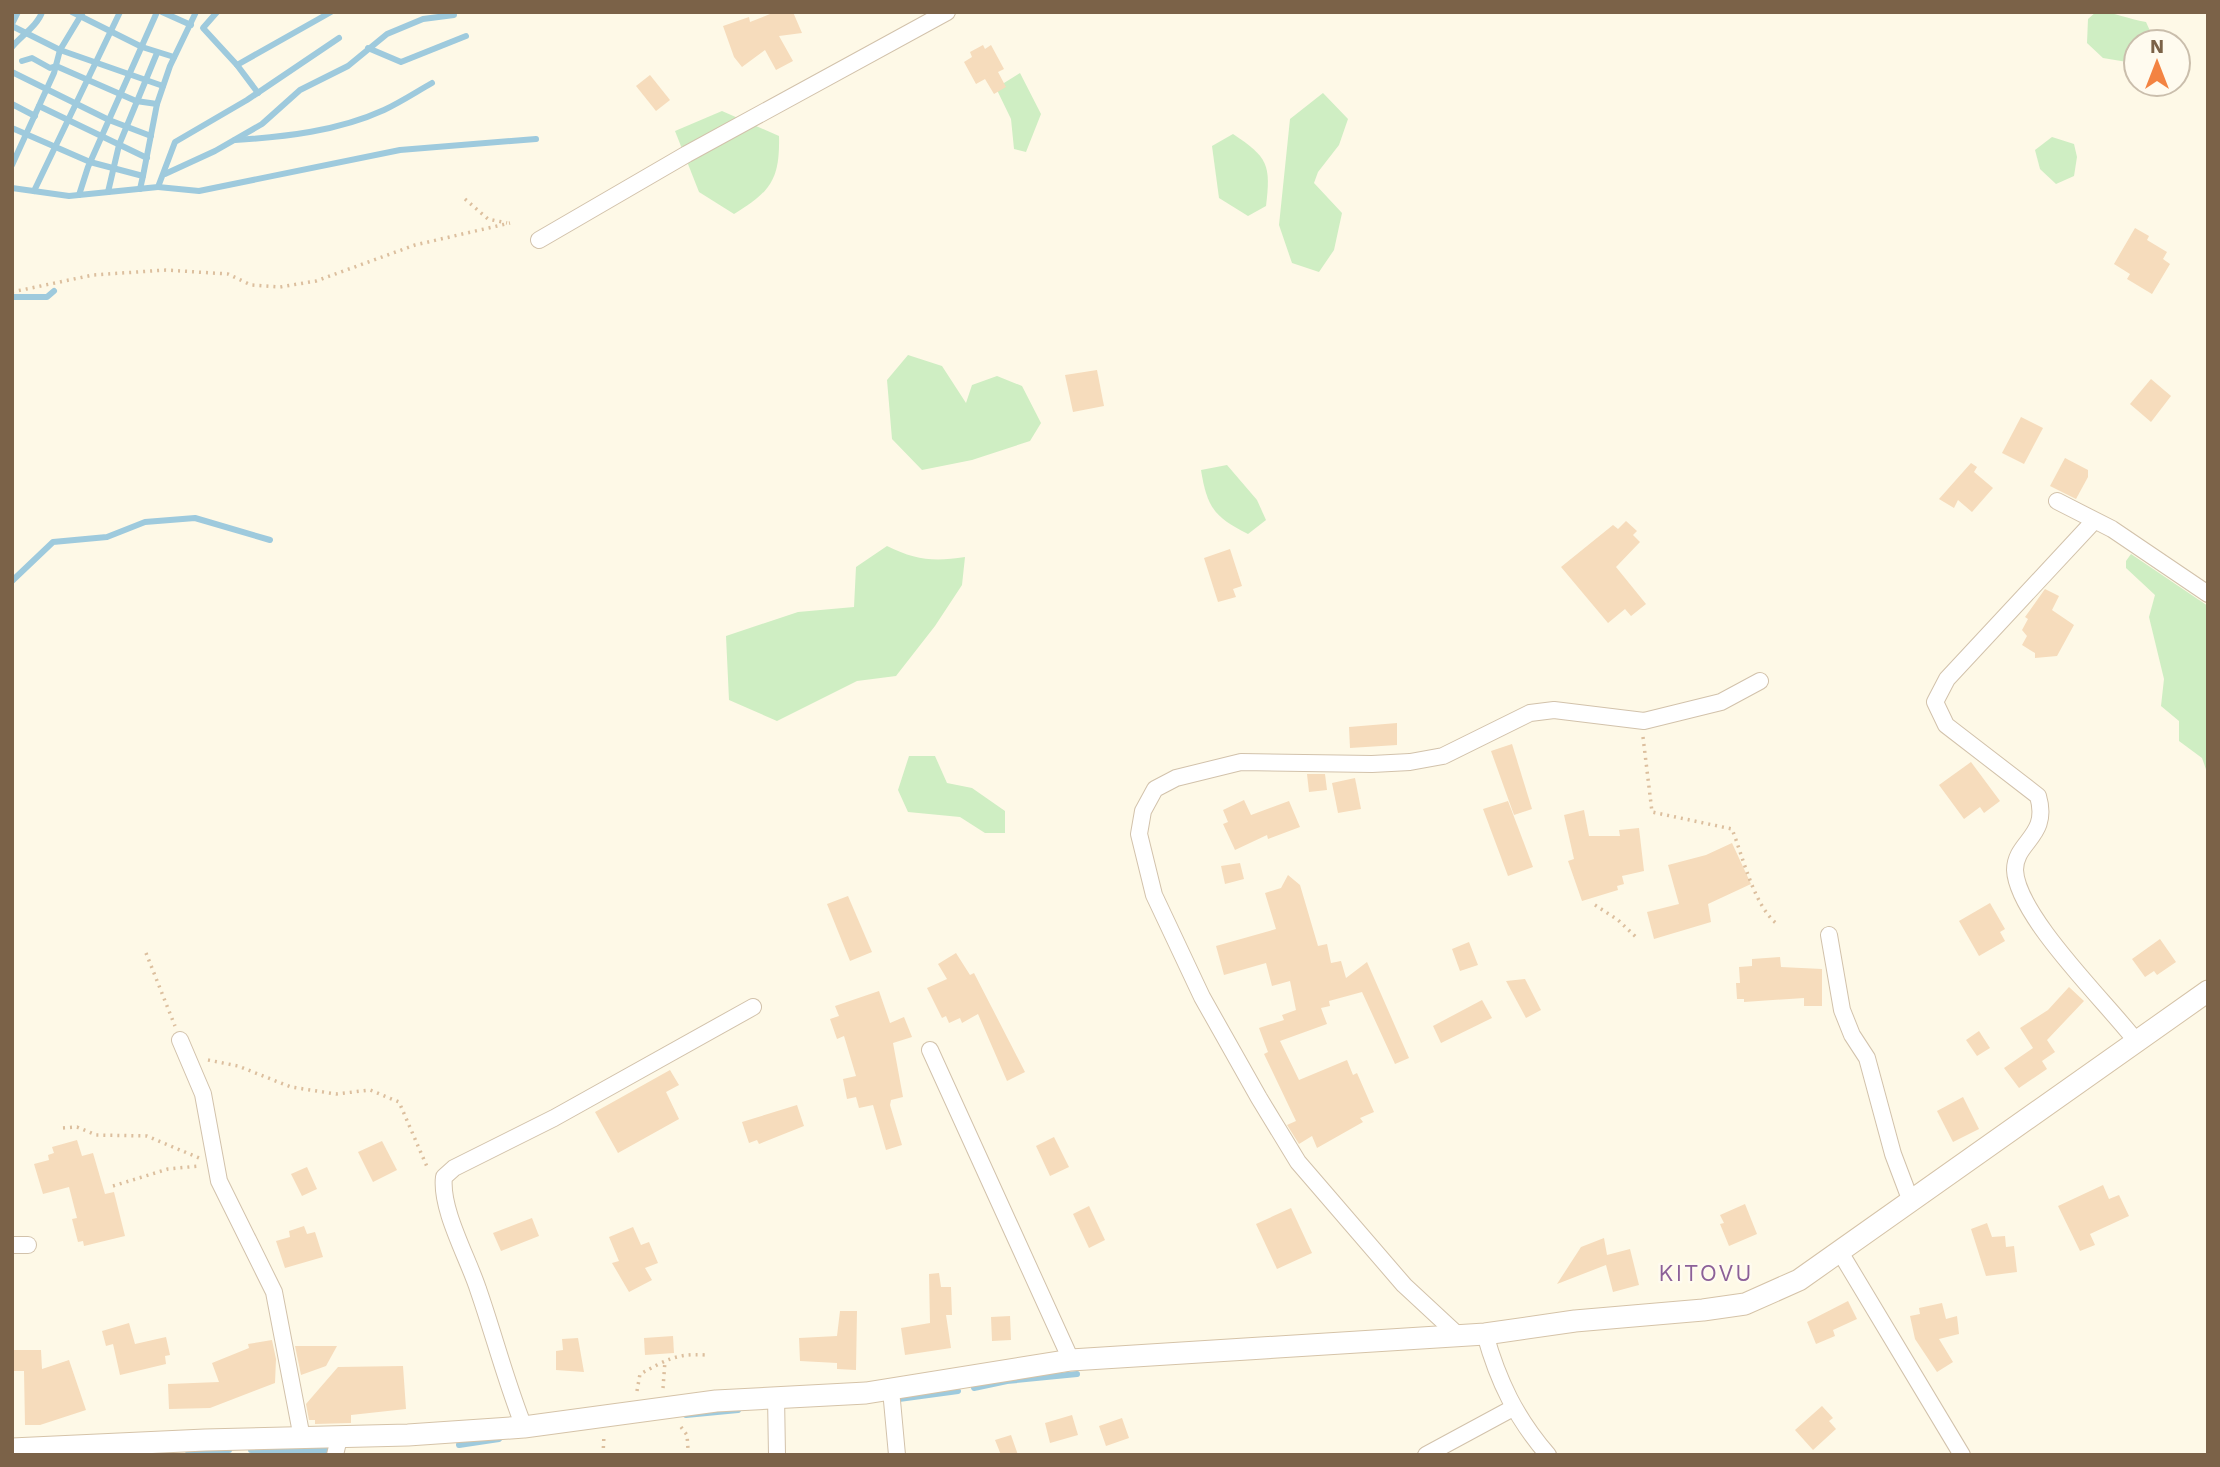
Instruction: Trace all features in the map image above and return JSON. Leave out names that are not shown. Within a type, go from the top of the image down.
[{"type":"street","points":[[539,240],[687,154],[947,12]]},
{"type":"street","points":[[2057,501],[2094,521],[2208,594]]},
{"type":"street","points":[[2094,521],[1947,679],[1935,702],[1946,725],[2038,796],[2042,811],[2038,828],[2015,866],[2017,888],[2033,915],[2136,1041]]},
{"type":"street","points":[[1459,1336],[1404,1284],[1337,1208],[1298,1162],[1265,1109],[1202,997],[1154,895],[1139,834],[1143,811],[1155,789],[1176,778],[1241,762],[1410,762],[1443,755],[1530,713],[1554,710],[1644,721],[1721,702],[1760,681]]},
{"type":"street","points":[[1829,935],[1842,1010],[1852,1035],[1867,1058],[1893,1154],[1910,1199]]},
{"type":"street","points":[[12,1450],[302,1438],[337,1446],[524,1427],[629,1413],[673,1413],[776,1396],[891,1390],[1071,1360],[1485,1334],[1575,1321],[1745,1304],[1799,1280],[2208,991]]},
{"type":"street","points":[[524,1427],[443,1188],[444,1177],[454,1168],[554,1118],[753,1007]]},
{"type":"street","points":[[180,1040],[203,1094],[219,1181],[274,1292],[302,1438]]},
{"type":"street","points":[[930,1050],[1071,1360]]},
{"type":"street","points":[[1840,1252],[1962,1455]]},
{"type":"street","points":[[1485,1334],[1494,1368],[1513,1408],[1548,1455]]},
{"type":"street","points":[[891,1390],[897,1455]]},
{"type":"street","points":[[776,1396],[777,1455]]},
{"type":"street","points":[[1426,1455],[1513,1408]]},
{"type":"path","points":[[12,292],[93,275],[166,270],[228,274],[251,285],[280,287],[316,281],[415,245],[510,223],[488,219],[477,213],[465,199]]},
{"type":"path","points":[[1644,721],[1643,746],[1652,812],[1731,830],[1766,915],[1776,923]]},
{"type":"path","points":[[1595,905],[1637,938]]},
{"type":"path","points":[[146,953],[180,1040],[205,1059],[238,1066],[291,1087],[336,1094],[370,1090],[399,1102],[434,1182],[443,1188]]},
{"type":"path","points":[[63,1128],[77,1127],[96,1135],[147,1136],[191,1157],[216,1161]]},
{"type":"path","points":[[113,1186],[168,1169],[192,1168],[216,1161]]},
{"type":"path","points":[[629,1413],[640,1374],[665,1359],[686,1354],[705,1355]]},
{"type":"path","points":[[665,1359],[663,1388],[673,1413],[687,1436],[688,1449]]},
{"type":"path","points":[[603,1455],[604,1432]]},
{"type":"green space","points":[[2096,12],[2109,13],[2146,22],[2149,28],[2122,28],[2122,61],[2103,58],[2087,43],[2088,19]]},
{"type":"green space","points":[[1020,73],[1041,114],[1026,152],[1014,149],[1011,119],[996,88]]},
{"type":"green space","points":[[1323,93],[1348,119],[1339,145],[1318,172],[1314,183],[1342,213],[1334,250],[1319,272],[1292,263],[1279,225],[1290,119]]},
{"type":"green space","points":[[722,111],[779,136],[777,164],[770,183],[756,199],[734,214],[699,192],[675,131]]},
{"type":"green space","points":[[1233,134],[1254,149],[1267,171],[1266,206],[1248,216],[1219,198],[1212,146]]},
{"type":"green space","points":[[2052,137],[2074,144],[2077,157],[2074,176],[2056,184],[2040,169],[2035,150]]},
{"type":"green space","points":[[908,355],[942,366],[966,403],[972,385],[997,376],[1022,386],[1041,423],[1030,441],[972,460],[922,470],[892,439],[887,380]]},
{"type":"green space","points":[[1227,465],[1257,500],[1266,520],[1248,534],[1220,516],[1206,493],[1201,470]]},
{"type":"green space","points":[[887,546],[925,559],[965,557],[962,585],[935,626],[896,676],[857,681],[777,721],[729,700],[726,636],[798,612],[854,607],[856,567]]},
{"type":"green space","points":[[2131,554],[2208,606],[2208,775],[2202,758],[2179,741],[2179,721],[2161,706],[2164,679],[2149,617],[2155,595],[2126,568],[2126,561]]},
{"type":"green space","points":[[909,756],[935,756],[947,783],[972,788],[1005,811],[1005,833],[985,833],[960,817],[908,812],[898,790]]},
{"type":"building","points":[[775,12],[793,12],[802,33],[779,36],[793,61],[776,70],[765,50],[742,67],[734,57],[723,26],[749,17],[750,22]]},
{"type":"building","points":[[983,45],[985,49],[991,45],[1004,69],[998,72],[1006,87],[994,94],[985,79],[976,84],[964,62],[972,57],[970,52]]},
{"type":"building","points":[[650,75],[670,100],[656,111],[636,86]]},
{"type":"building","points":[[2135,228],[2149,236],[2147,240],[2167,252],[2163,259],[2170,264],[2152,294],[2127,279],[2130,274],[2114,264]]},
{"type":"building","points":[[1097,370],[1104,406],[1073,412],[1065,375]]},
{"type":"building","points":[[2151,379],[2171,396],[2151,422],[2130,404]]},
{"type":"building","points":[[2021,417],[2043,428],[2024,464],[2002,453]]},
{"type":"building","points":[[2065,458],[2088,470],[2088,477],[2076,499],[2050,486]]},
{"type":"building","points":[[1971,463],[1977,467],[1974,472],[1993,488],[1972,512],[1958,500],[1954,508],[1939,499]]},
{"type":"building","points":[[1626,521],[1637,531],[1633,535],[1640,542],[1616,567],[1646,604],[1631,616],[1625,609],[1608,623],[1561,567],[1613,525],[1618,529]]},
{"type":"building","points":[[1230,549],[1242,586],[1233,589],[1236,597],[1218,602],[1204,558]]},
{"type":"building","points":[[2045,589],[2059,596],[2052,610],[2074,625],[2057,656],[2035,658],[2035,653],[2022,645],[2027,636],[2022,630],[2028,619],[2025,617]]},
{"type":"building","points":[[1397,723],[1397,745],[1350,748],[1349,727]]},
{"type":"building","points":[[1512,744],[1532,809],[1514,815],[1491,751]]},
{"type":"building","points":[[1971,762],[2000,801],[1984,813],[1980,807],[1964,819],[1939,785]]},
{"type":"building","points":[[1307,774],[1325,774],[1327,790],[1309,792]]},
{"type":"building","points":[[1355,778],[1361,809],[1338,813],[1332,783]]},
{"type":"building","points":[[1244,800],[1251,815],[1289,801],[1300,827],[1268,839],[1267,835],[1235,850],[1223,824],[1228,822],[1223,810]]},
{"type":"building","points":[[1508,801],[1533,867],[1508,876],[1483,809]]},
{"type":"building","points":[[1584,810],[1589,836],[1620,836],[1619,830],[1639,828],[1644,871],[1622,876],[1624,884],[1617,886],[1618,890],[1582,901],[1568,861],[1574,859],[1564,815]]},
{"type":"building","points":[[1732,843],[1751,884],[1708,904],[1711,922],[1654,939],[1647,912],[1679,904],[1668,865],[1706,855]]},
{"type":"building","points":[[1240,863],[1244,879],[1225,884],[1221,866]]},
{"type":"building","points":[[1288,875],[1300,885],[1318,946],[1327,944],[1331,963],[1341,961],[1346,978],[1367,962],[1409,1058],[1395,1064],[1362,992],[1329,1001],[1330,1006],[1321,1008],[1327,1024],[1280,1041],[1299,1080],[1347,1060],[1353,1075],[1357,1073],[1374,1112],[1360,1118],[1363,1122],[1317,1148],[1312,1136],[1299,1144],[1287,1125],[1296,1121],[1264,1054],[1268,1052],[1259,1028],[1284,1020],[1282,1015],[1296,1010],[1290,981],[1272,986],[1266,963],[1224,975],[1216,946],[1276,929],[1265,893],[1281,888]]},
{"type":"building","points":[[848,896],[872,952],[850,961],[827,904]]},
{"type":"building","points":[[1990,903],[2005,929],[2000,932],[2005,941],[1979,956],[1959,921]]},
{"type":"building","points":[[2160,939],[2176,962],[2157,975],[2154,971],[2145,977],[2132,959]]},
{"type":"building","points":[[1469,942],[1478,965],[1460,971],[1452,949]]},
{"type":"building","points":[[956,953],[970,975],[974,973],[1025,1072],[1007,1081],[978,1014],[962,1023],[960,1018],[949,1023],[946,1016],[942,1018],[927,988],[947,979],[938,964]]},
{"type":"building","points":[[1780,957],[1781,967],[1822,969],[1822,1006],[1804,1006],[1804,998],[1744,1002],[1744,999],[1737,999],[1739,967],[1752,966],[1752,959]]},
{"type":"building","points":[[1525,979],[1541,1010],[1526,1018],[1506,981]]},
{"type":"building","points":[[2069,987],[2084,1001],[2047,1040],[2055,1052],[2042,1061],[2047,1069],[2019,1088],[2004,1068],[2033,1048],[2020,1028],[2048,1010]]},
{"type":"building","points":[[879,991],[890,1023],[904,1017],[912,1037],[893,1043],[903,1097],[891,1100],[890,1105],[902,1145],[886,1150],[873,1105],[859,1108],[856,1097],[847,1099],[843,1079],[856,1076],[844,1036],[837,1039],[830,1019],[839,1016],[835,1006]]},
{"type":"building","points":[[1482,1000],[1492,1018],[1441,1043],[1433,1026]]},
{"type":"building","points":[[1979,1031],[1990,1048],[1977,1056],[1966,1040]]},
{"type":"building","points":[[670,1070],[679,1085],[666,1092],[679,1119],[618,1153],[595,1112]]},
{"type":"building","points":[[1963,1097],[1979,1129],[1953,1142],[1937,1111]]},
{"type":"building","points":[[797,1105],[804,1126],[759,1144],[757,1140],[749,1143],[742,1122]]},
{"type":"building","points":[[1054,1137],[1069,1167],[1050,1176],[1036,1146]]},
{"type":"building","points":[[77,1140],[82,1156],[93,1153],[105,1194],[114,1192],[125,1236],[84,1246],[83,1241],[78,1242],[72,1219],[77,1218],[69,1187],[43,1194],[34,1164],[49,1160],[48,1155],[54,1153],[52,1147]]},
{"type":"building","points":[[382,1141],[397,1170],[373,1182],[358,1152]]},
{"type":"building","points":[[307,1167],[317,1189],[302,1196],[291,1174]]},
{"type":"building","points":[[2103,1185],[2109,1199],[2119,1195],[2129,1216],[2090,1234],[2095,1245],[2080,1251],[2058,1206]]},
{"type":"building","points":[[1745,1204],[1757,1234],[1729,1246],[1720,1224],[1724,1223],[1720,1215]]},
{"type":"building","points":[[1089,1206],[1105,1240],[1089,1248],[1073,1214]]},
{"type":"building","points":[[1291,1208],[1312,1253],[1277,1269],[1256,1224]]},
{"type":"building","points":[[532,1218],[539,1236],[501,1251],[493,1233]]},
{"type":"building","points":[[1987,1223],[1992,1237],[2005,1236],[2006,1247],[2014,1246],[2017,1272],[1986,1276],[1971,1229]]},
{"type":"building","points":[[304,1226],[307,1234],[315,1232],[323,1257],[285,1268],[276,1241],[290,1237],[289,1231]]},
{"type":"building","points":[[633,1227],[641,1245],[649,1242],[658,1263],[645,1268],[652,1280],[629,1292],[612,1263],[619,1261],[609,1237]]},
{"type":"building","points":[[1604,1238],[1607,1255],[1630,1249],[1639,1285],[1613,1292],[1606,1265],[1557,1284],[1581,1247]]},
{"type":"building","points":[[939,1273],[941,1287],[951,1287],[952,1315],[946,1315],[951,1348],[905,1355],[901,1328],[930,1323],[929,1274]]},
{"type":"building","points":[[1848,1301],[1857,1319],[1833,1330],[1835,1336],[1816,1344],[1807,1322]]},
{"type":"building","points":[[1942,1303],[1946,1319],[1957,1316],[1959,1334],[1939,1339],[1953,1362],[1937,1372],[1915,1339],[1910,1316],[1920,1314],[1919,1308]]},
{"type":"building","points":[[840,1311],[857,1311],[856,1370],[837,1369],[837,1363],[800,1361],[799,1338],[837,1336]]},
{"type":"building","points":[[1010,1316],[1011,1340],[992,1341],[991,1317]]},
{"type":"building","points":[[129,1323],[135,1344],[166,1337],[170,1355],[165,1356],[166,1364],[120,1375],[113,1344],[106,1346],[102,1331]]},
{"type":"building","points":[[673,1336],[674,1353],[645,1355],[644,1338]]},
{"type":"building","points":[[578,1338],[584,1372],[556,1370],[556,1351],[563,1350],[562,1339]]},
{"type":"building","points":[[272,1340],[276,1359],[275,1383],[210,1408],[169,1409],[168,1384],[219,1382],[212,1363],[249,1348],[248,1344]]},
{"type":"building","points":[[295,1346],[337,1346],[326,1366],[301,1375]]},
{"type":"building","points":[[12,1350],[41,1350],[42,1369],[69,1360],[86,1410],[40,1425],[25,1425],[24,1371],[12,1371]]},
{"type":"building","points":[[403,1366],[406,1409],[351,1415],[351,1423],[315,1424],[315,1420],[309,1420],[306,1404],[338,1367]]},
{"type":"building","points":[[1822,1406],[1833,1418],[1829,1421],[1836,1429],[1813,1450],[1795,1430]]},
{"type":"building","points":[[1072,1415],[1078,1435],[1050,1443],[1045,1423]]},
{"type":"building","points":[[1122,1418],[1129,1438],[1106,1446],[1099,1426]]},
{"type":"building","points":[[1011,1435],[1018,1455],[1001,1455],[995,1440]]},
{"type":"waterway","points":[[12,24],[18,12]]},
{"type":"waterway","points":[[12,47],[33,26],[42,12]]},
{"type":"waterway","points":[[72,12],[142,47],[174,57]]},
{"type":"waterway","points":[[12,165],[54,73],[60,50],[83,12]]},
{"type":"waterway","points":[[34,191],[120,12]]},
{"type":"waterway","points":[[79,195],[88,167],[157,12]]},
{"type":"waterway","points":[[162,12],[191,25]]},
{"type":"waterway","points":[[143,176],[157,104],[170,66],[196,12]]},
{"type":"waterway","points":[[217,12],[203,28],[237,65]]},
{"type":"waterway","points":[[258,93],[237,65],[331,12]]},
{"type":"waterway","points":[[165,174],[215,151],[262,124],[300,90],[348,66],[387,34],[423,19],[454,15]]},
{"type":"waterway","points":[[12,26],[60,50],[163,86]]},
{"type":"waterway","points":[[368,48],[401,62],[466,36]]},
{"type":"waterway","points":[[12,188],[69,196],[158,187],[175,142],[247,100],[339,38]]},
{"type":"waterway","points":[[108,192],[119,145],[157,53]]},
{"type":"waterway","points":[[22,61],[32,58],[50,68],[56,66],[136,101],[157,104]]},
{"type":"waterway","points":[[12,72],[109,120],[151,136]]},
{"type":"waterway","points":[[235,140],[292,135],[348,123],[384,110],[432,83]]},
{"type":"waterway","points":[[12,104],[35,116]]},
{"type":"waterway","points":[[39,106],[147,158]]},
{"type":"waterway","points":[[12,128],[90,162],[143,176],[140,189]]},
{"type":"waterway","points":[[158,187],[199,191],[400,150],[536,139]]},
{"type":"waterway","points":[[12,297],[47,297],[54,291]]},
{"type":"waterway","points":[[12,581],[53,542],[107,537],[145,522],[195,518],[270,540]]},
{"type":"waterway","points":[[974,1388],[1007,1381],[1077,1374]]},
{"type":"waterway","points":[[899,1399],[958,1391]]},
{"type":"waterway","points":[[686,1415],[738,1410]]},
{"type":"waterway","points":[[459,1445],[499,1439]]},
{"type":"waterway","points":[[188,1451],[229,1450]]},
{"type":"waterway","points":[[251,1450],[328,1451]]},
{"type":"district","name":"KITOVU","points":[[1706,1273]]}]
